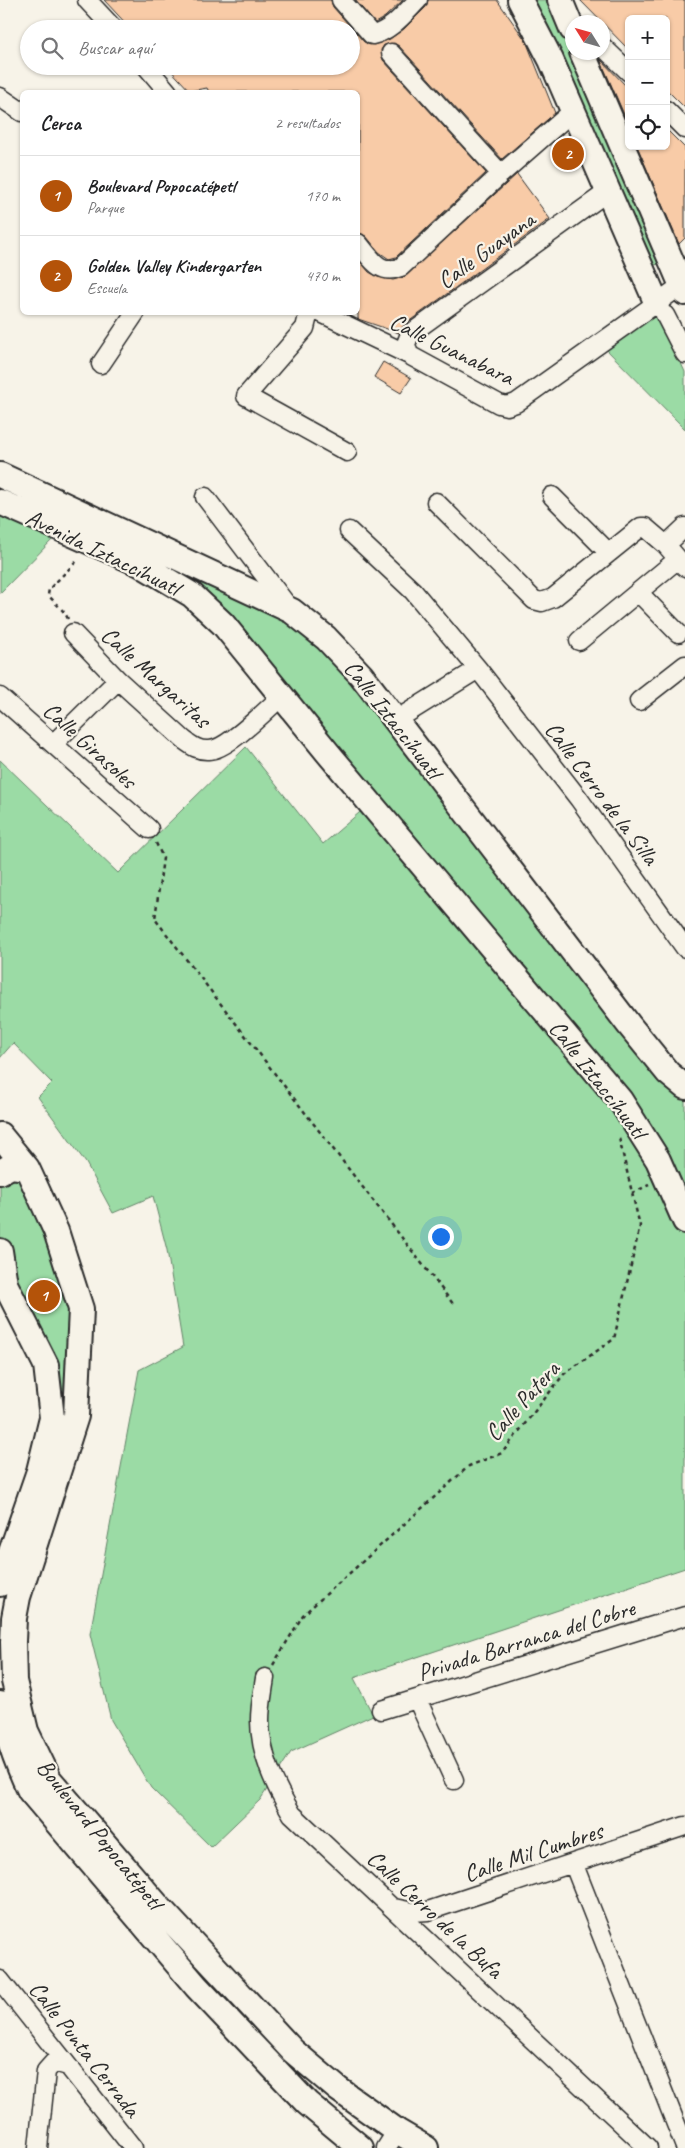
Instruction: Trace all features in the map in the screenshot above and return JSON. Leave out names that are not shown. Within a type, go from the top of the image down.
[{"type":"street","points":[[87,0],[106,20]]},
{"type":"street","points":[[341,0],[358,20]]},
{"type":"street","points":[[360,23],[372,35],[380,34],[405,14],[418,0]]},
{"type":"street","points":[[520,0],[551,60],[607,192],[661,309],[685,354]]},
{"type":"street","points":[[391,53],[501,174]]},
{"type":"street","points":[[610,54],[625,68]]},
{"type":"street","points":[[585,60],[683,289]]},
{"type":"street","points":[[154,75],[166,90]]},
{"type":"street","points":[[0,98],[20,111]]},
{"type":"street","points":[[360,245],[380,268],[390,271],[401,267],[501,174],[573,112]]},
{"type":"street","points":[[670,114],[685,129]]},
{"type":"street","name":"Calle Guayana","points":[[409,355],[406,344],[410,334],[607,192]]},
{"type":"street","name":"Calle Guanabara","points":[[325,315],[409,355],[499,404],[508,406],[516,403],[661,309],[683,289]]},
{"type":"street","points":[[101,364],[134,315]]},
{"type":"street","points":[[308,315],[305,328],[246,396],[347,452]]},
{"type":"street","name":"Calle Iztaccíhuatl","points":[[0,475],[292,612],[326,638],[361,675],[629,1025],[668,1073],[685,1087]]},
{"type":"street","points":[[205,496],[292,612]]},
{"type":"street","points":[[552,496],[609,553]]},
{"type":"street","name":"Avenida Iztaccíhuatl","points":[[0,502],[140,564],[192,595],[223,624],[301,719]]},
{"type":"street","points":[[436,502],[534,600],[542,602],[553,598],[641,527],[645,527],[666,545],[681,563],[639,593],[579,641]]},
{"type":"street","points":[[666,545],[685,527]]},
{"type":"street","name":"Calle Cerro de la Silla","points":[[349,531],[413,591],[478,669],[579,799],[685,948]]},
{"type":"street","points":[[639,593],[678,633]]},
{"type":"street","name":"Calle Margaritas","points":[[73,634],[118,680],[184,740],[196,748],[210,750],[222,746],[252,723],[283,695]]},
{"type":"street","points":[[639,701],[685,665]]},
{"type":"street","points":[[396,720],[478,669]]},
{"type":"street","points":[[53,744],[118,680]]},
{"type":"street","name":"Calle Girasoles","points":[[0,697],[149,829]]},
{"type":"street","name":"Calle Iztaccíhuatl","points":[[301,719],[620,1100],[658,1160],[685,1221]]},
{"type":"street","name":"Boulevard Popocatépetl","points":[[0,1135],[27,1168],[56,1231],[81,1309],[76,1416],[18,1597],[14,1618],[14,1680],[26,1731],[49,1779],[158,1906],[293,2051],[338,2089],[367,2110],[392,2140],[426,2148]]},
{"type":"street","points":[[0,1172],[11,1166],[27,1168]]},
{"type":"street","points":[[0,1251],[2,1281],[46,1365],[52,1418],[39,1471],[0,1584]]},
{"type":"street","name":"Privada Barranca del Cobre","points":[[381,1710],[685,1616]]},
{"type":"street","name":"Calle Cerro de la Bufa","points":[[265,1678],[260,1720],[266,1759],[275,1786],[292,1814],[648,2148]]},
{"type":"street","points":[[417,1699],[454,1780]]},
{"type":"street","name":"Boulevard Popocatépetl","points":[[0,1704],[7,1737],[16,1764],[30,1791],[196,1986],[307,2103],[355,2144]]},
{"type":"street","name":"Calle Mil Cumbres","points":[[394,1908],[412,1912],[428,1911],[684,1830]]},
{"type":"street","points":[[574,1865],[685,2147]]},
{"type":"street","name":"Calle Punta Cerrada","points":[[0,1980],[133,2148]]},
{"type":"street","points":[[38,2148],[46,2071],[54,2062],[68,2066]]},
{"type":"street","points":[[355,2144],[367,2110]]},
{"type":"path","points":[[73,634],[66,613],[48,595],[49,589],[94,544]]},
{"type":"path","points":[[149,829],[162,858],[155,919],[454,1305]]},
{"type":"path","name":"Calle Patera","points":[[265,1678],[303,1615],[469,1466],[502,1454],[564,1374],[614,1340],[640,1226],[617,1129]]},
{"type":"green space","points":[[524,0],[556,0],[565,22],[565,60],[576,60],[669,263],[653,265]]},
{"type":"green space","points":[[656,308],[685,372],[685,429],[603,346]]},
{"type":"green space","points":[[0,509],[57,535],[0,593]]},
{"type":"green space","points":[[178,570],[286,622],[334,661],[381,714],[666,1084],[685,1100],[685,1568],[354,1678],[373,1715],[291,1752],[260,1800],[211,1847],[151,1788],[111,1720],[90,1634],[139,1370],[183,1347],[167,1250],[153,1196],[113,1213],[86,1163],[38,1097],[52,1083],[13,1043],[0,1058],[0,760],[118,873],[246,747],[323,844],[374,800],[174,575]]},
{"type":"green space","points":[[0,1136],[81,1309],[60,1458],[46,1365],[0,1279]]},
{"type":"building","points":[[104,0],[331,0],[333,7],[345,20],[123,20]]},
{"type":"building","points":[[355,0],[403,0],[385,17],[375,23]]},
{"type":"building","points":[[428,0],[497,0],[526,41],[555,113],[502,159],[399,46],[394,43],[384,45],[381,50],[383,60],[486,173],[396,257],[389,259],[379,252],[366,236],[360,234],[360,90],[208,90],[207,88],[189,90],[175,75],[360,75],[360,37],[364,42],[374,45],[390,39],[404,29],[426,7]]},
{"type":"building","points":[[580,0],[685,0],[685,108],[670,93],[670,15],[625,15],[625,46],[610,31],[610,15],[595,15]]},
{"type":"building","points":[[600,60],[625,85],[625,117]]},
{"type":"building","points":[[670,133],[685,148],[685,238],[679,244],[639,150],[670,150]]},
{"type":"building","points":[[517,174],[550,219],[404,325],[399,333],[358,319],[358,315],[360,315],[360,261],[369,272],[378,277],[393,280],[404,277]]},
{"type":"building","points":[[383,362],[411,378],[401,393],[374,377]]},
{"type":"place","name":"Golden Valley Kindergarten","points":[[568,154]]},
{"type":"place","name":"Boulevard Popocatépetl","points":[[44,1296]]}]
